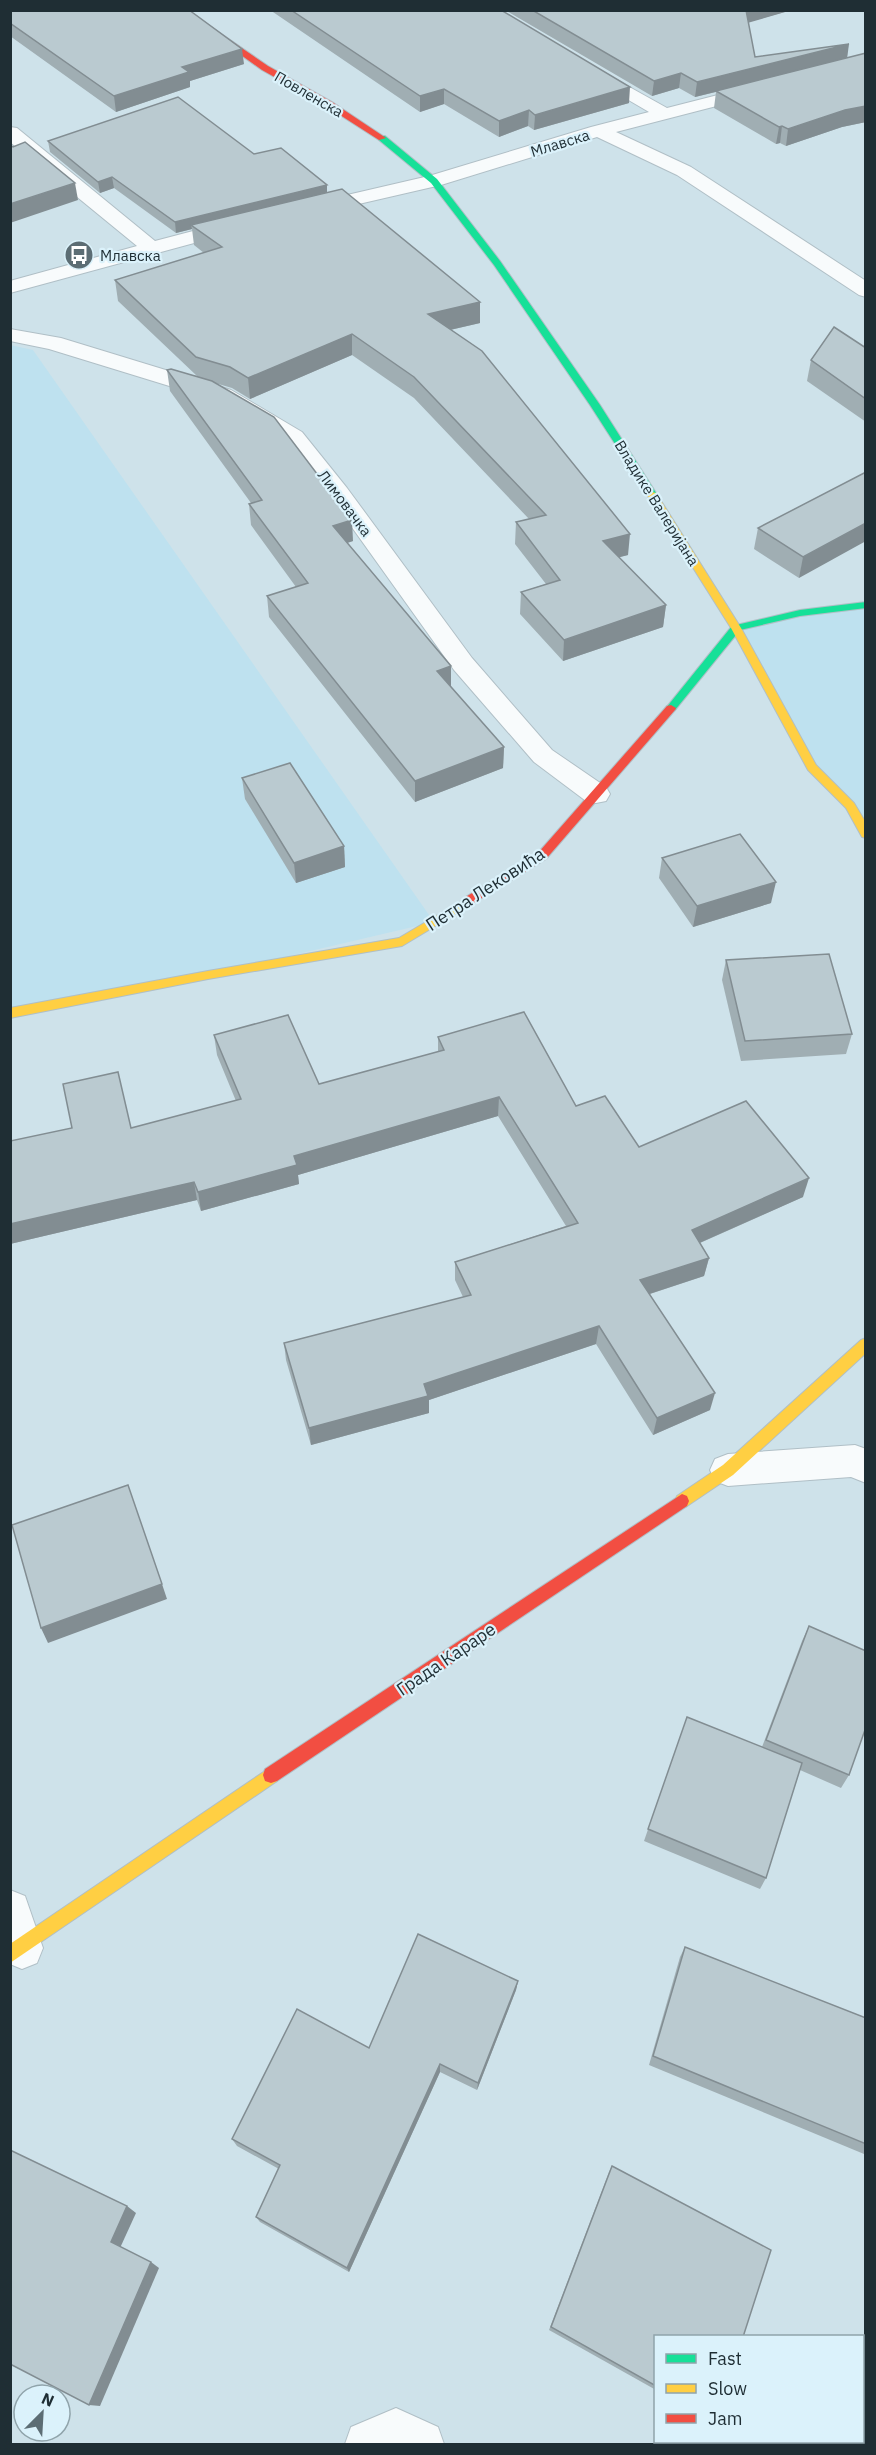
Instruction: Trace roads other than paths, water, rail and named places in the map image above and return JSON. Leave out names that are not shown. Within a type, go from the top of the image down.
[{"type":"street","name":"Повленска","points":[[181,10],[265,68],[329,104],[378,136],[434,181]]},
{"type":"street","points":[[576,62],[667,115]]},
{"type":"street","name":"Млавска","points":[[290,213],[434,181],[598,131],[777,85]]},
{"type":"street","points":[[598,131],[684,171],[866,291]]},
{"type":"street","points":[[10,132],[152,249]]},
{"type":"street","name":"Владике Валеријана","points":[[434,181],[497,263],[588,396],[736,628],[812,767],[850,806],[866,834]]},
{"type":"street","points":[[10,287],[257,221]]},
{"type":"street","name":"Лимовачка","points":[[10,335],[53,344],[223,395],[294,437],[339,493],[463,664],[543,756],[596,794]]},
{"type":"street","points":[[736,628],[800,613],[866,605]]},
{"type":"street","name":"Петра Лековића","points":[[10,1013],[208,975],[402,942],[542,856],[649,735],[736,628]]},
{"type":"street","name":"Града Караре","points":[[14,1938],[202,1822],[728,1470],[866,1344]]},
{"type":"street","points":[[728,1470],[855,1461],[866,1467]]},
{"type":"lane","points":[[368,2445],[396,2431],[421,2445]]},
{"type":"place","name":"Млавска","points":[[79,255]]}]
